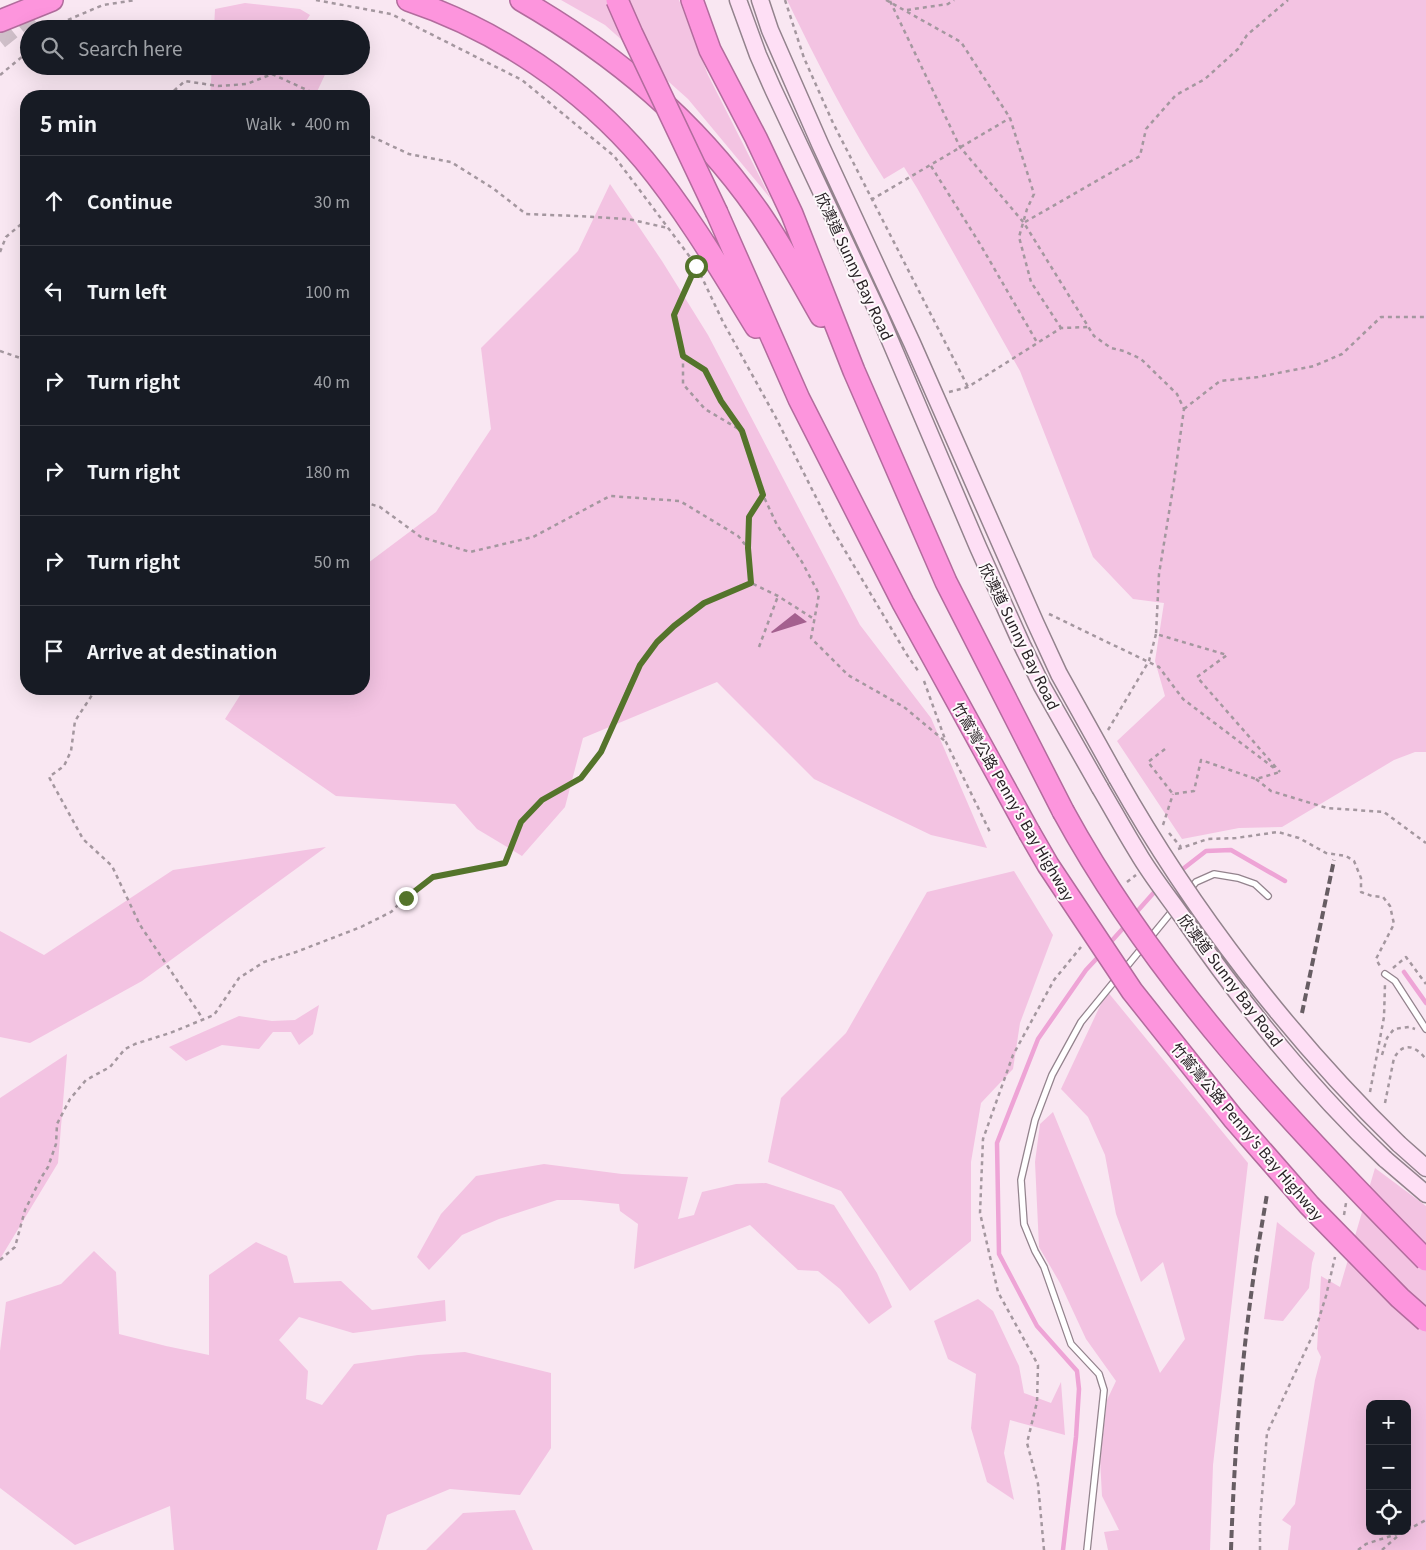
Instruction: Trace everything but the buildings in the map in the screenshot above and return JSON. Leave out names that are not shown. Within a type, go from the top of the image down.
[{"type":"highway","points":[[0,21],[52,0]]},
{"type":"highway","points":[[408,0],[482,32],[534,62],[577,95],[623,138],[666,188],[705,244],[800,399]]},
{"type":"highway","points":[[521,0],[597,48],[629,72],[663,102],[711,151],[743,190],[772,232],[854,370]]},
{"type":"highway","points":[[617,0],[717,213],[800,399]]},
{"type":"highway","points":[[692,0],[710,50],[756,138],[792,214],[854,370],[946,582],[1084,849],[1125,913],[1205,1019],[1265,1091],[1330,1163],[1426,1260]]},
{"type":"highway","name":"竹篙灣公路 Penny's Bay Highway","points":[[800,399],[903,603],[1048,866],[1132,991],[1233,1118],[1309,1205],[1400,1298],[1426,1321]]},
{"type":"main road","name":"欣澳道 Sunny Bay Road","points":[[738,0],[762,64],[876,309],[1006,611],[1042,686],[1100,788],[1139,855],[1230,984],[1336,1111],[1385,1159],[1426,1194]]},
{"type":"main road","name":"欣澳道 Sunny Bay Road","points":[[760,0],[770,30],[912,343],[1034,622],[1117,778],[1171,866],[1239,962],[1276,1009],[1337,1081],[1372,1118],[1426,1168]]},
{"type":"lane","points":[[1087,1550],[1104,1390],[1099,1374],[1071,1344],[1044,1267],[1024,1224],[1021,1180],[1035,1120],[1052,1075],[1081,1022],[1196,882],[1214,874],[1238,878],[1255,884],[1268,896]]},
{"type":"lane","points":[[1385,974],[1395,981],[1426,1029]]},
{"type":"path","points":[[68,20],[104,5],[136,0]]},
{"type":"path","points":[[316,0],[391,14],[522,80],[614,156],[696,266],[723,322],[831,527],[906,655],[923,677],[946,742],[990,832]]},
{"type":"path","points":[[785,0],[804,58],[833,123],[968,387]]},
{"type":"path","points":[[886,0],[961,42],[1010,118],[1034,194],[1027,209],[1020,237],[1031,282],[1061,328]]},
{"type":"path","points":[[905,10],[948,4],[954,0]]},
{"type":"path","points":[[1024,223],[1140,156],[1146,129],[1176,95],[1205,78],[1238,49],[1247,35],[1288,0]]},
{"type":"path","points":[[890,1],[960,147],[1024,223],[1094,336],[1111,348],[1124,350],[1141,359],[1177,394],[1184,409],[1159,574],[1156,634],[1149,661],[1107,733]]},
{"type":"path","points":[[0,75],[20,58]]},
{"type":"path","points":[[175,90],[185,81],[218,86],[247,84],[270,75]]},
{"type":"path","points":[[274,75],[307,90]]},
{"type":"path","points":[[871,200],[1010,118]]},
{"type":"path","points":[[370,136],[409,154],[451,162],[494,189],[526,214],[628,219],[668,228]]},
{"type":"path","points":[[931,166],[980,244],[1038,344]]},
{"type":"path","points":[[0,252],[6,237],[20,225]]},
{"type":"path","points":[[696,266],[674,315],[683,356],[683,384],[705,409],[742,431]]},
{"type":"path","points":[[1184,409],[1220,381],[1258,377],[1314,366],[1342,354],[1380,317],[1426,317]]},
{"type":"path","points":[[947,393],[968,387],[1061,328],[1090,327]]},
{"type":"path","points":[[0,351],[20,358]]},
{"type":"path","points":[[683,356],[705,370],[721,401],[742,431],[763,495],[777,525],[802,562],[819,594],[810,638],[848,676],[904,707],[946,742]]},
{"type":"path","points":[[751,583],[748,548],[749,517],[763,495]]},
{"type":"path","points":[[370,504],[380,508],[421,537],[470,552],[534,537],[610,496],[680,500],[738,536],[748,548]]},
{"type":"path","points":[[0,1260],[15,1247],[25,1210],[48,1167],[56,1144],[58,1124],[70,1099],[86,1080],[110,1067],[125,1049],[203,1020],[214,1014],[239,978],[264,962],[361,927],[391,912],[433,877],[505,863],[521,822],[542,800],[581,778],[601,752],[640,665],[657,642],[704,603],[751,583],[778,596],[814,619]]},
{"type":"path","points":[[759,647],[778,596]]},
{"type":"path","points":[[1043,611],[1159,667],[1183,699],[1280,772]]},
{"type":"path","points":[[1156,634],[1227,654],[1197,677],[1280,772]]},
{"type":"path","points":[[92,695],[75,721],[71,751],[64,766],[49,777],[83,839],[112,866],[140,925],[203,1020]]},
{"type":"path","points":[[1165,749],[1148,762],[1173,794]]},
{"type":"path","points":[[1173,794],[1194,791],[1202,760],[1256,779],[1272,791],[1327,808],[1384,812],[1426,843]]},
{"type":"path","points":[[1256,779],[1280,772]]},
{"type":"path","points":[[1173,794],[1162,824],[1181,847]]},
{"type":"path","points":[[1382,1055],[1386,1038],[1394,1029],[1409,1028],[1418,1030]]},
{"type":"path","points":[[1385,1103],[1394,1058],[1398,1052],[1403,1048],[1419,1050],[1426,1059]]},
{"type":"path","points":[[1411,1528],[1426,1520]]},
{"type":"path","points":[[1358,1550],[1366,1544],[1395,1535]]},
{"type":"path","points":[[1382,1550],[1400,1535]]},
{"type":"shaded area","points":[[561,0],[679,0],[708,75],[771,199],[688,99],[605,25]]},
{"type":"shaded area","points":[[787,0],[1426,0],[1426,752],[1415,752],[1394,760],[1282,827],[1239,828],[1182,839],[1117,741],[1165,696],[1155,661],[1164,603],[1133,599],[1093,557],[1020,371],[904,167],[884,179],[833,91]]},
{"type":"shaded area","points":[[245,3],[300,9],[310,15],[307,20],[214,20],[215,9]]},
{"type":"shaded area","points":[[211,75],[325,75],[318,90],[210,90]]},
{"type":"shaded area","points":[[610,184],[662,261],[708,335],[860,625],[931,718],[987,848],[931,835],[814,779],[717,682],[583,738],[565,807],[522,856],[477,829],[455,804],[336,796],[225,719],[240,695],[370,695],[370,562],[436,512],[491,429],[481,348],[578,251]]},
{"type":"shaded area","points":[[326,847],[142,981],[30,1043],[0,1037],[0,931],[44,955],[173,870]]},
{"type":"shaded area","points":[[1014,871],[1053,935],[1020,1023],[1013,1069],[981,1103],[971,1162],[971,1241],[910,1291],[841,1191],[768,1162],[781,1098],[846,1033],[927,892]]},
{"type":"shaded area","points":[[1107,991],[1248,1163],[1213,1465],[1210,1550],[1108,1550],[1104,1532],[1119,1530],[1102,1496],[1100,1459],[1107,1400],[1116,1381],[1086,1339],[1060,1283],[1039,1247],[1035,1162],[1040,1124],[1053,1112],[1160,1373],[1185,1339],[1163,1262],[1141,1282],[1116,1214],[1105,1155],[1088,1117],[1061,1089]]},
{"type":"shaded area","points":[[319,1005],[313,1034],[299,1045],[291,1032],[273,1032],[259,1049],[222,1045],[186,1061],[169,1047],[239,1016],[272,1021],[295,1020]]},
{"type":"shaded area","points":[[67,1054],[58,1163],[0,1259],[0,1098]]},
{"type":"shaded area","points":[[544,1164],[622,1174],[688,1177],[678,1219],[694,1215],[702,1192],[736,1184],[766,1183],[834,1205],[877,1273],[892,1307],[869,1324],[840,1289],[818,1271],[798,1270],[750,1225],[634,1269],[638,1224],[620,1211],[619,1204],[557,1200],[499,1219],[462,1235],[429,1270],[417,1257],[441,1214],[476,1176]]},
{"type":"shaded area","points":[[1375,1168],[1426,1206],[1426,1550],[1288,1550],[1291,1526],[1282,1520],[1295,1504],[1315,1380],[1321,1357],[1317,1349],[1321,1276],[1340,1287]]},
{"type":"shaded area","points":[[1277,1222],[1315,1253],[1309,1288],[1283,1321],[1264,1319]]},
{"type":"shaded area","points":[[256,1242],[287,1256],[294,1283],[341,1281],[372,1310],[445,1300],[446,1321],[353,1333],[299,1317],[279,1340],[308,1371],[306,1399],[322,1405],[354,1364],[418,1355],[465,1352],[551,1373],[551,1448],[520,1495],[450,1489],[387,1515],[377,1550],[174,1550],[170,1506],[75,1545],[0,1488],[0,1351],[6,1302],[61,1284],[94,1251],[116,1272],[119,1334],[209,1355],[209,1275]]},
{"type":"shaded area","points":[[978,1299],[993,1311],[1019,1366],[1024,1393],[1051,1403],[1061,1382],[1065,1435],[1010,1420],[1004,1453],[1014,1500],[987,1482],[971,1428],[976,1374],[948,1359],[934,1321]]},
{"type":"shaded area","points":[[515,1510],[533,1550],[426,1550],[463,1513]]},
{"type":"waterway","points":[[1179,872],[1206,851],[1231,850],[1285,881]]},
{"type":"waterway","points":[[1134,915],[1157,889]]},
{"type":"waterway","points":[[1108,945],[1126,925]]},
{"type":"waterway","points":[[1063,1550],[1076,1437],[1079,1389],[1077,1371],[1037,1326],[999,1254],[997,1143],[1038,1039],[1086,970],[1100,955]]},
{"type":"waterway","points":[[1404,972],[1426,1003]]},
{"type":"tunnel","points":[[26,20],[37,11]]},
{"type":"tunnel","points":[[0,41],[20,25]]},
{"type":"railway","points":[[1302,1013],[1334,860]]},
{"type":"railway","points":[[1231,1550],[1236,1451],[1244,1353],[1267,1194]]},
{"type":"route","points":[[406,898],[433,877],[505,863],[521,822],[542,800],[581,778],[601,752],[614,725],[627,690],[640,665],[657,642],[704,603],[751,583],[748,548],[749,517],[763,495],[742,431],[721,401],[705,370],[683,356],[674,315],[696,266]]}]
